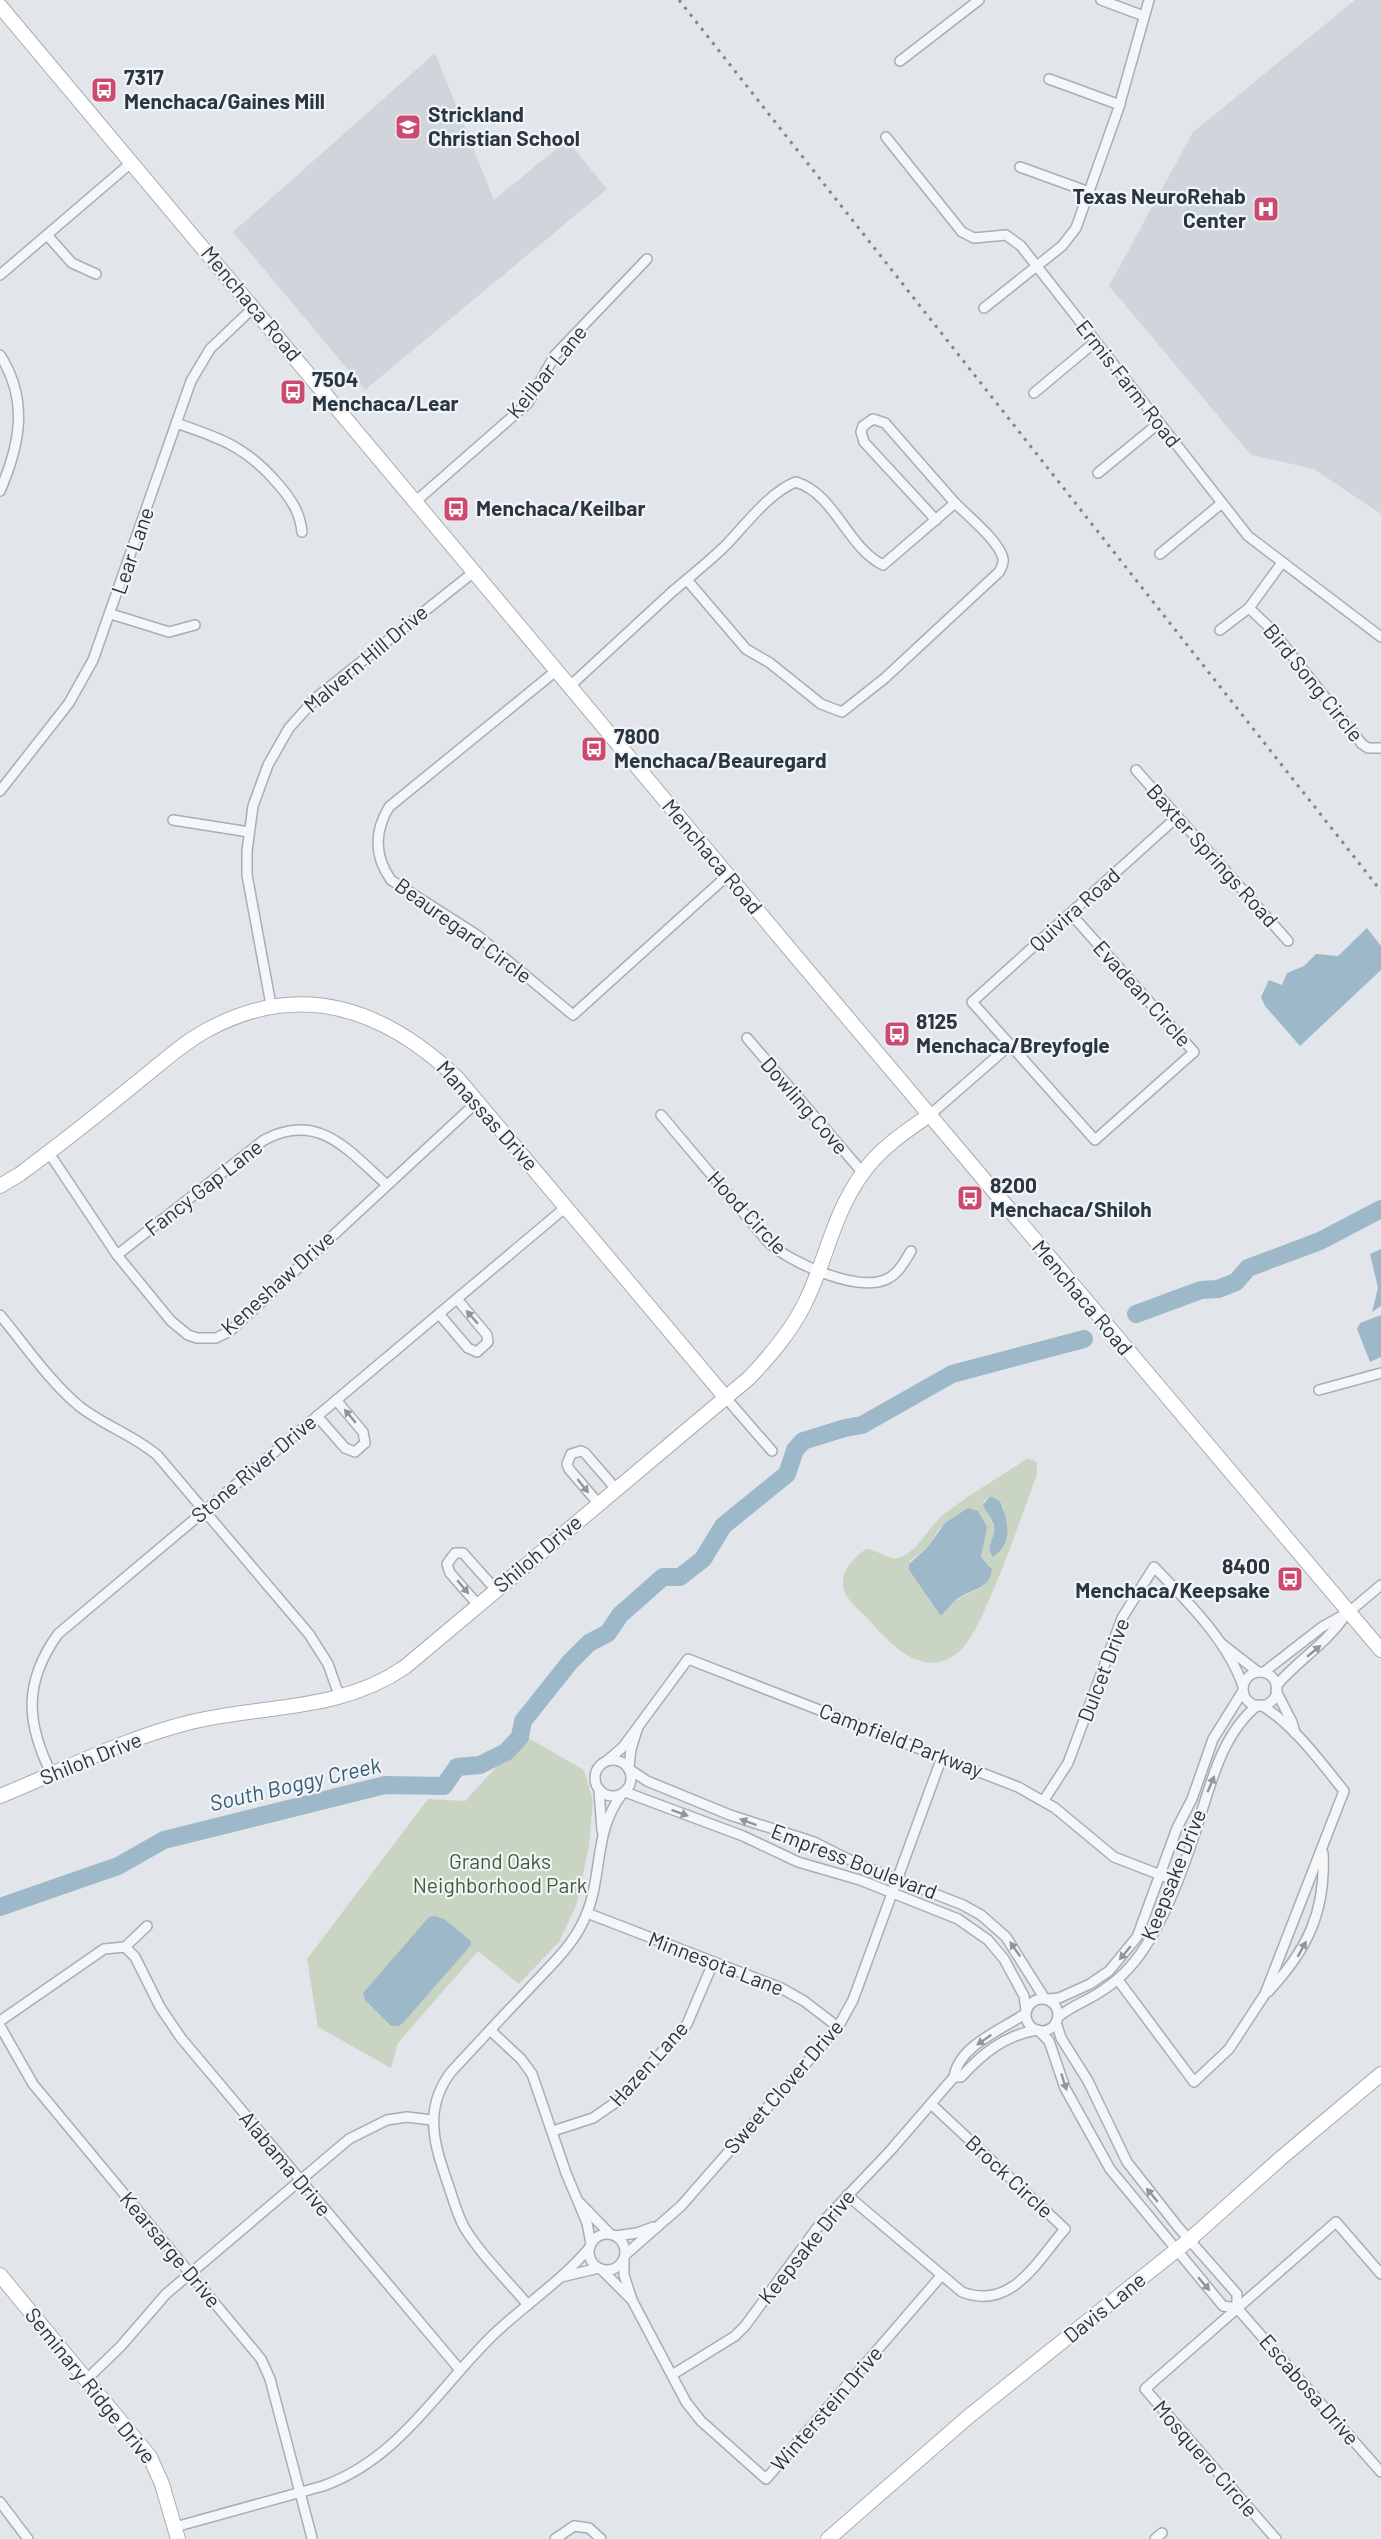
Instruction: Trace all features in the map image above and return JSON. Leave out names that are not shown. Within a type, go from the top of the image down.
[{"type":"street","points":[[900,61],[980,0]]},
{"type":"street","points":[[1101,0],[1144,16]]},
{"type":"street","points":[[984,308],[1037,266],[1068,239],[1076,228],[1120,105],[1149,0]]},
{"type":"street","name":"Menchaca Road","points":[[0,6],[930,1114],[1106,1328],[1381,1650]]},
{"type":"street","points":[[1049,79],[1120,105]]},
{"type":"street","name":"Ermis Farm Road","points":[[886,137],[962,232],[974,238],[1011,236],[1037,266],[1248,536],[1281,564],[1381,637]]},
{"type":"street","points":[[0,274],[132,162]]},
{"type":"street","points":[[1020,167],[1089,192]]},
{"type":"street","points":[[48,235],[72,263],[96,274]]},
{"type":"street","name":"Keilbar Lane","points":[[415,502],[528,403],[555,355],[647,259]]},
{"type":"street","name":"Lear Lane","points":[[0,791],[82,684],[111,614],[188,387],[202,360],[220,337],[253,308]]},
{"type":"street","points":[[1034,393],[1095,342]]},
{"type":"street","points":[[0,355],[16,391],[20,420],[15,455],[0,491]]},
{"type":"street","points":[[687,580],[746,649],[770,663],[821,704],[842,712],[848,710],[920,646],[1003,565],[1003,558],[993,542],[885,423],[873,419],[868,421],[861,432],[864,442],[936,520]]},
{"type":"street","points":[[176,423],[222,438],[252,456],[291,499],[301,518],[303,532]]},
{"type":"street","points":[[1098,473],[1159,423]]},
{"type":"street","points":[[570,686],[770,501],[796,482],[810,488],[865,551],[883,565],[956,503]]},
{"type":"street","points":[[1160,554],[1222,503]]},
{"type":"street","points":[[1220,630],[1249,608],[1281,564]]},
{"type":"street","name":"Malvern Hill Drive","points":[[271,1005],[249,896],[247,851],[253,806],[268,765],[300,714],[327,686],[475,571]]},
{"type":"street","name":"Bird Song Circle","points":[[1249,608],[1271,629],[1362,744],[1368,748],[1381,748]]},
{"type":"street","points":[[111,614],[169,632],[195,625]]},
{"type":"street","name":"Beauregard Circle","points":[[557,670],[389,807],[379,827],[377,847],[383,869],[391,880],[477,935],[573,1016],[728,875]]},
{"type":"street","name":"Baxter Springs Road","points":[[1136,770],[1288,941]]},
{"type":"street","name":"Quivira Road","points":[[972,1002],[1177,817]]},
{"type":"street","points":[[173,820],[249,832]]},
{"type":"street","name":"Evadean Circle","points":[[972,1002],[1095,1140],[1194,1052],[1071,914]]},
{"type":"street","name":"Manassas Drive","points":[[0,1186],[49,1153],[189,1042],[224,1021],[271,1005],[294,1003],[328,1006],[383,1024],[446,1067],[772,1451]]},
{"type":"street","name":"Dowling Cove","points":[[747,1038],[863,1173]]},
{"type":"street","points":[[930,1114],[1010,1045]]},
{"type":"street","name":"Keneshaw Drive","points":[[49,1153],[117,1255],[180,1329],[197,1338],[216,1338],[230,1331],[477,1102]]},
{"type":"street","name":"Shiloh Drive","points":[[0,1796],[110,1748],[184,1724],[240,1711],[309,1705],[340,1698],[392,1676],[749,1378],[780,1344],[804,1305],[832,1226],[863,1173],[896,1139],[930,1114]]},
{"type":"street","name":"Hood Circle","points":[[661,1115],[769,1243],[789,1258],[818,1270],[856,1281],[877,1282],[896,1273],[911,1251]]},
{"type":"street","name":"Fancy Gap Lane","points":[[117,1255],[264,1140],[289,1130],[318,1132],[335,1140],[386,1184]]},
{"type":"street","name":"Stone River Drive","points":[[52,1774],[38,1741],[32,1717],[33,1690],[42,1659],[58,1634],[566,1207]]},
{"type":"street","points":[[439,1314],[468,1348],[477,1352],[482,1350],[488,1342],[487,1335],[457,1299]]},
{"type":"street","points":[[0,1315],[64,1392],[81,1408],[151,1450],[309,1634],[328,1664],[340,1698]]},
{"type":"street","points":[[1319,1390],[1381,1373]]},
{"type":"street","points":[[317,1416],[345,1448],[355,1452],[360,1450],[365,1443],[363,1432],[336,1400]]},
{"type":"street","points":[[597,1503],[569,1469],[567,1464],[571,1454],[581,1451],[585,1453],[616,1489]]},
{"type":"street","points":[[478,1605],[450,1573],[447,1564],[450,1556],[463,1553],[496,1590]]},
{"type":"street","name":"Dulcet Drive","points":[[1044,1800],[1068,1763],[1122,1618],[1154,1567],[1220,1643],[1236,1667],[1243,1688]]},
{"type":"street","points":[[1265,1994],[1344,1791],[1279,1716],[1248,1701],[1243,1688],[1248,1676],[1261,1672],[1322,1627],[1349,1612],[1381,1585]]},
{"type":"street","points":[[1260,1705],[1273,1699],[1276,1689],[1289,1672],[1330,1638],[1349,1612]]},
{"type":"street","name":"Dulcet Drive","points":[[1220,1643],[1261,1672]]},
{"type":"street","name":"Campfield Parkway","points":[[608,1760],[618,1752],[638,1727],[688,1659],[998,1778],[1044,1800],[1114,1857],[1176,1881]]},
{"type":"street","points":[[1261,1672],[1273,1678],[1295,1733]]},
{"type":"street","name":"Keepsake Drive","points":[[1046,1999],[1059,1998],[1090,1984],[1125,1954],[1146,1917],[1159,1875],[1192,1798],[1213,1739],[1243,1688]]},
{"type":"street","name":"Keepsake Drive","points":[[1057,2019],[1118,1980],[1146,1946],[1176,1881],[1207,1792],[1227,1745],[1246,1714],[1260,1705]]},
{"type":"street","name":"Campfield Parkway","points":[[629,1768],[631,1749],[638,1727]]},
{"type":"street","name":"Sweet Clover Drive","points":[[624,2257],[681,2206],[838,2027],[853,2000],[942,1757]]},
{"type":"street","points":[[602,1831],[610,1810],[624,1793],[632,1779],[629,1768],[619,1760],[608,1760],[595,1773],[596,1785],[610,1796],[624,1793]]},
{"type":"street","name":"Empress Boulevard","points":[[629,1768],[647,1782],[757,1826],[814,1842],[856,1863],[963,1905],[997,1928],[1017,1951],[1034,1985],[1046,1999]]},
{"type":"street","points":[[528,2306],[464,2226],[435,2146],[432,2120],[436,2098],[445,2079],[568,1946],[587,1913],[597,1877],[602,1831],[600,1790]]},
{"type":"street","name":"Empress Boulevard","points":[[624,1793],[743,1836],[798,1862],[894,1893],[958,1919],[988,1940],[1016,1978],[1024,1996],[1026,2011]]},
{"type":"street","points":[[1118,1980],[1194,2082],[1229,2049],[1265,1994],[1291,1967],[1312,1928],[1320,1905],[1322,1851]]},
{"type":"street","name":"Minnesota Lane","points":[[587,1913],[793,1994],[838,2027]]},
{"type":"street","points":[[0,2021],[104,1949],[125,1947],[147,1926]]},
{"type":"street","name":"Alabama Drive","points":[[125,1947],[135,1957],[160,2007],[181,2038],[299,2182],[460,2370]]},
{"type":"street","name":"Hazen Lane","points":[[552,2131],[593,2118],[619,2100],[687,2024],[714,1963]]},
{"type":"street","points":[[1176,2251],[1110,2169],[1065,2088],[1049,2041],[1029,2025],[1026,2011],[1032,2002],[1046,1999],[1056,2006],[1061,2038],[1088,2081],[1127,2162],[1189,2240]]},
{"type":"street","name":"Keepsake Drive","points":[[672,2375],[728,2341],[745,2326],[817,2228],[954,2077],[955,2066],[972,2048],[1026,2011]]},
{"type":"street","points":[[1037,2030],[1048,2029],[1057,2019]]},
{"type":"street","name":"Kearsarge Drive","points":[[0,2026],[33,2085],[254,2350],[266,2369],[312,2538]]},
{"type":"street","points":[[490,2030],[527,2066],[566,2173],[580,2203],[591,2259],[600,2269]]},
{"type":"street","name":"Keepsake Drive","points":[[954,2077],[962,2077],[981,2056],[998,2044],[1022,2032],[1037,2030]]},
{"type":"street","name":"Davis Lane","points":[[828,2539],[968,2417],[1176,2251],[1381,2074]]},
{"type":"street","name":"Brock Circle","points":[[847,2195],[954,2287],[970,2295],[999,2295],[1018,2283],[1065,2229],[931,2104]]},
{"type":"street","points":[[87,2379],[121,2346],[154,2306],[349,2139],[370,2126],[397,2118],[432,2120]]},
{"type":"street","points":[[561,2277],[617,2267],[624,2257],[623,2244],[580,2203]]},
{"type":"street","points":[[1237,2308],[1336,2222],[1381,2274]]},
{"type":"street","name":"Sweet Clover Drive","points":[[613,2235],[637,2234],[655,2227]]},
{"type":"street","points":[[176,2533],[343,2479],[378,2458],[494,2334],[561,2277],[599,2236],[613,2235]]},
{"type":"street","name":"Escabosa Drive","points":[[1189,2240],[1237,2294],[1237,2308]]},
{"type":"street","name":"Escabosa Drive","points":[[1176,2251],[1223,2306],[1237,2308],[1381,2472]]},
{"type":"street","name":"Winterstein Drive","points":[[624,2257],[624,2275],[632,2300],[682,2397],[696,2416],[766,2479],[941,2276]]},
{"type":"street","name":"Winterstein Drive","points":[[600,2269],[632,2300]]},
{"type":"street","name":"Seminary Ridge Drive","points":[[0,2275],[150,2457],[162,2484],[176,2533]]},
{"type":"street","name":"Mosquero Circle","points":[[1237,2308],[1145,2389],[1276,2539]]},
{"type":"street","points":[[0,2502],[28,2539]]},
{"type":"street","points":[[555,2539],[566,2530],[582,2526],[595,2532],[601,2539]]},
{"type":"shaded area","name":"Texas NeuroRehab Center","points":[[1355,0],[1381,0],[1381,514],[1314,469],[1251,455],[1109,286],[1193,132]]},
{"type":"shaded area","name":"Strickland Christian School","points":[[435,53],[494,200],[567,140],[607,189],[365,390],[233,232]]},
{"type":"green space","points":[[1028,1458],[1037,1462],[1037,1475],[991,1595],[970,1639],[960,1651],[946,1660],[933,1663],[909,1656],[887,1639],[849,1600],[843,1586],[846,1570],[853,1560],[866,1549],[892,1558],[908,1553],[943,1515]],"holes":[[[990,1496],[1000,1501],[1004,1509],[989,1552],[995,1530],[983,1502]],[[968,1508],[983,1548],[981,1557],[990,1566],[989,1574],[981,1587],[957,1600],[942,1615],[937,1612],[909,1570],[910,1561],[927,1548],[939,1529]]]},
{"type":"green space","name":"Grand Oaks Neighborhood Park","points":[[525,1736],[584,1770],[593,1801],[589,1846],[576,1906],[559,1942],[519,1984],[478,1951],[398,2043],[391,2068],[318,2027],[307,1959],[428,1799],[465,1801]]},
{"type":"water","points":[[1367,928],[1381,946],[1381,970],[1300,1046],[1265,1006],[1261,997],[1269,980],[1282,985],[1287,973],[1304,966],[1316,954],[1338,956]]},
{"type":"water","points":[[1381,1249],[1381,1306],[1372,1312],[1378,1288],[1370,1254]]},
{"type":"water","points":[[1381,1315],[1381,1357],[1370,1362],[1357,1329],[1360,1323]]},
{"type":"water","points":[[990,1496],[1000,1501],[1007,1524],[1007,1538],[1000,1551],[993,1557],[990,1548],[994,1525],[983,1505]]},
{"type":"water","points":[[968,1508],[978,1511],[987,1527],[981,1557],[992,1569],[988,1581],[961,1596],[942,1615],[939,1614],[909,1570],[909,1564],[927,1548],[945,1523]]},
{"type":"water","points":[[429,1917],[444,1919],[471,1941],[471,1945],[403,2023],[391,2026],[365,2000],[363,1993]]},
{"type":"waterway","name":"South Boggy Creek","points":[[1136,1314],[1201,1290],[1218,1289],[1236,1282],[1248,1268],[1320,1241],[1381,1209]]},
{"type":"waterway","name":"South Boggy Creek","points":[[0,1907],[118,1866],[164,1840],[385,1785],[444,1786],[457,1767],[480,1765],[506,1752],[520,1737],[523,1721],[570,1662],[589,1643],[608,1633],[620,1615],[663,1577],[680,1577],[703,1559],[723,1526],[787,1474],[795,1450],[803,1441],[862,1425],[952,1374],[1084,1339]]},
{"type":"railway","points":[[679,0],[1381,891]]},
{"type":"place","name":"7317 Menchaca/Gaines Mill","points":[[104,90]]},
{"type":"place","name":"Strickland Christian School","points":[[408,127]]},
{"type":"place","name":"Texas NeuroRehab Center","points":[[1266,209]]},
{"type":"place","name":"7504 Menchaca/Lear","points":[[293,392]]},
{"type":"place","name":"Menchaca/Keilbar","points":[[456,509]]},
{"type":"place","name":"7800 Menchaca/Beauregard","points":[[594,749]]},
{"type":"place","name":"8125 Menchaca/Breyfogle","points":[[897,1034]]},
{"type":"place","name":"8200 Menchaca/Shiloh","points":[[970,1198]]},
{"type":"place","name":"8400 Menchaca/Keepsake","points":[[1290,1579]]}]
